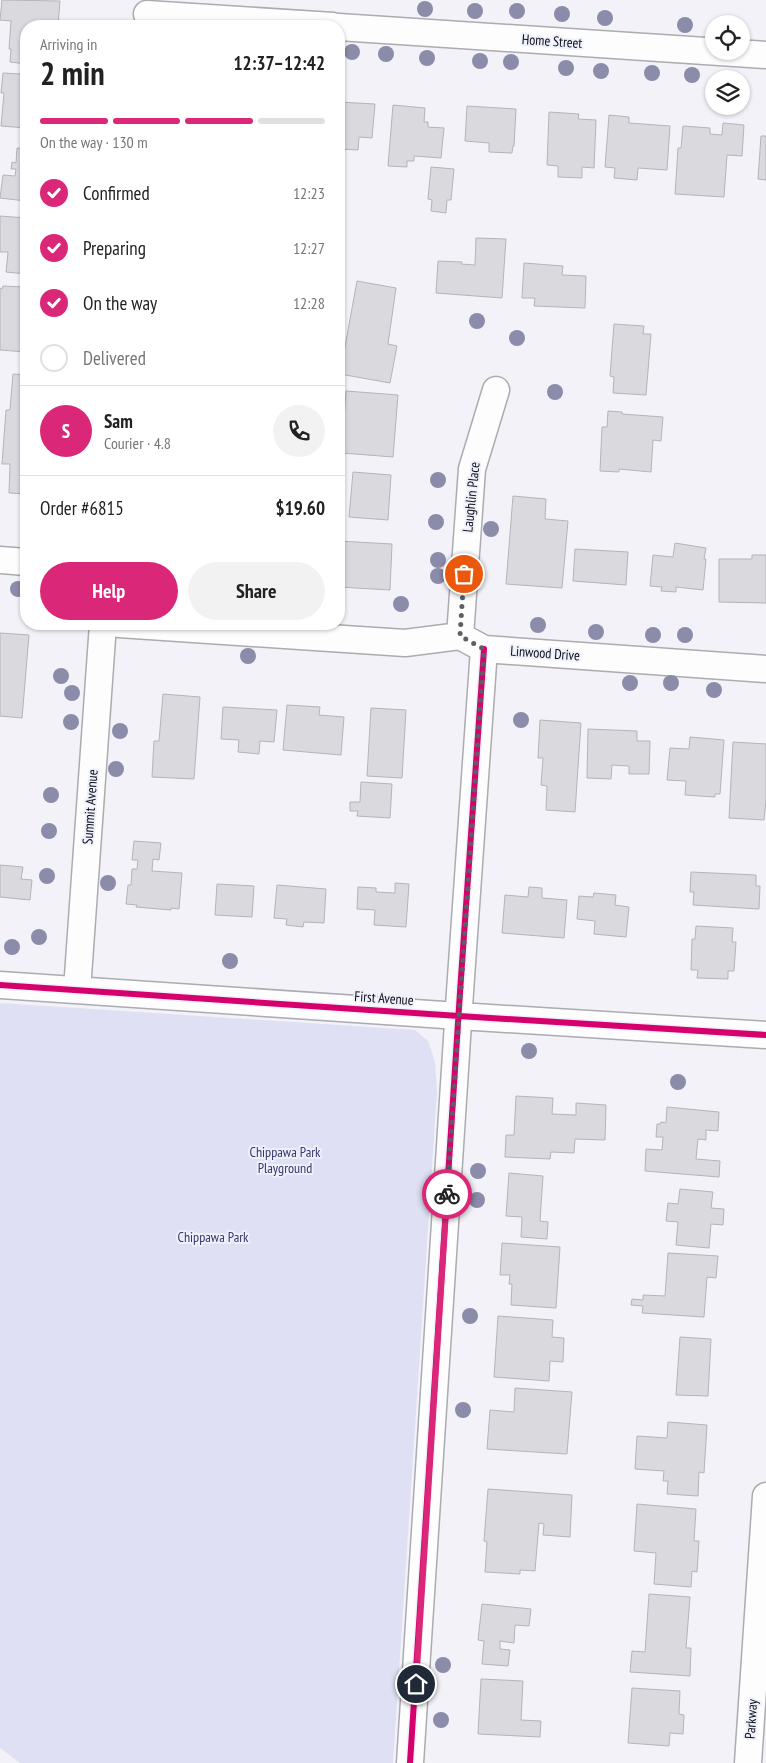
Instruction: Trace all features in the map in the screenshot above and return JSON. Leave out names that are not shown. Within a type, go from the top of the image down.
[{"type":"street","points":[[147,13],[247,20]]},
{"type":"street","name":"Home Street","points":[[345,27],[766,55]]},
{"type":"street","name":"Laughlin Place","points":[[460,636],[472,469],[496,390]]},
{"type":"street","points":[[0,560],[20,562]]},
{"type":"street","name":"Summit Avenue","points":[[77,990],[103,630]]},
{"type":"street","points":[[209,630],[405,643],[460,636]]},
{"type":"street","name":"Linwood Drive","points":[[460,636],[484,649],[766,669]]},
{"type":"street","points":[[410,1763],[484,649]]},
{"type":"street","name":"First Avenue","points":[[0,985],[459,1016],[766,1034]]},
{"type":"street","name":"Parkway","points":[[748,1763],[759,1718],[766,1496]]},
{"type":"green space","name":"Chippawa Park","points":[[0,1003],[415,1030],[428,1041],[435,1062],[437,1091],[393,1763],[20,1763],[0,1748]]},
{"type":"building","points":[[2,0],[60,1],[58,20],[20,20],[20,63],[10,62],[11,21],[0,20]]},
{"type":"building","points":[[3,73],[20,74],[20,128],[1,126],[4,93],[1,93]]},
{"type":"building","points":[[345,102],[375,104],[372,138],[359,137],[358,150],[345,149]]},
{"type":"building","points":[[393,105],[425,108],[424,122],[428,122],[428,127],[444,128],[441,158],[414,156],[414,161],[407,161],[407,167],[388,166]]},
{"type":"building","points":[[467,106],[516,109],[512,153],[489,152],[489,143],[465,141]]},
{"type":"building","points":[[549,112],[579,114],[578,119],[596,120],[594,168],[582,167],[582,178],[558,177],[558,166],[547,165]]},
{"type":"building","points":[[609,115],[629,117],[629,123],[670,126],[667,170],[638,168],[637,180],[614,178],[615,168],[605,167]]},
{"type":"building","points":[[723,123],[744,125],[742,156],[727,155],[724,197],[675,194],[678,148],[681,148],[683,126],[710,128],[710,134],[722,135]]},
{"type":"building","points":[[761,136],[766,136],[766,180],[758,179]]},
{"type":"building","points":[[17,148],[20,148],[20,200],[0,198],[3,175],[15,176],[16,169],[11,169],[12,162],[16,163]]},
{"type":"building","points":[[431,167],[454,169],[451,200],[447,200],[446,213],[431,211],[432,200],[428,199]]},
{"type":"building","points":[[0,216],[20,218],[20,273],[6,272],[8,252],[0,252]]},
{"type":"building","points":[[476,238],[506,239],[502,298],[436,293],[438,261],[462,262],[461,264],[475,265]]},
{"type":"building","points":[[524,263],[563,266],[562,275],[586,276],[585,308],[534,306],[535,298],[522,298]]},
{"type":"building","points":[[357,281],[396,288],[388,344],[397,346],[390,383],[345,375],[345,347]]},
{"type":"building","points":[[3,286],[20,287],[20,352],[0,350],[0,288],[2,289]]},
{"type":"building","points":[[614,324],[644,326],[643,334],[651,334],[646,395],[613,393],[614,377],[610,376]]},
{"type":"building","points":[[13,374],[20,375],[20,494],[9,493],[10,464],[2,464],[6,410],[10,410]]},
{"type":"building","points":[[346,391],[398,395],[393,457],[345,453]]},
{"type":"building","points":[[608,411],[663,417],[661,441],[653,440],[651,472],[619,469],[619,472],[600,471],[602,427],[607,427]]},
{"type":"building","points":[[353,472],[391,475],[388,520],[349,517]]},
{"type":"building","points":[[513,496],[546,499],[545,519],[568,521],[562,588],[506,584]]},
{"type":"building","points":[[345,541],[392,544],[390,590],[345,587]]},
{"type":"building","points":[[675,543],[706,548],[703,590],[676,587],[676,592],[661,591],[662,587],[650,586],[653,555],[673,557]]},
{"type":"building","points":[[575,549],[628,552],[626,585],[573,581]]},
{"type":"building","points":[[752,555],[766,555],[766,603],[719,602],[719,559],[752,559]]},
{"type":"building","points":[[0,633],[29,635],[22,718],[0,716]]},
{"type":"building","points":[[163,694],[200,697],[194,779],[152,777],[154,741],[159,741]]},
{"type":"building","points":[[287,705],[320,707],[319,715],[344,717],[341,755],[283,750]]},
{"type":"building","points":[[223,707],[277,710],[274,742],[260,741],[259,754],[238,752],[239,740],[221,739]]},
{"type":"building","points":[[371,708],[406,710],[402,778],[367,776]]},
{"type":"building","points":[[540,720],[581,723],[575,812],[546,810],[547,786],[541,785],[543,758],[538,758]]},
{"type":"building","points":[[588,729],[637,731],[637,741],[650,741],[649,774],[629,774],[629,766],[612,765],[611,779],[587,778]]},
{"type":"building","points":[[690,737],[724,740],[720,794],[715,794],[715,797],[685,795],[686,781],[667,780],[670,748],[689,749]]},
{"type":"building","points":[[733,742],[766,744],[764,820],[729,818]]},
{"type":"building","points":[[361,782],[392,784],[390,818],[357,816],[358,811],[350,811],[350,802],[360,802]]},
{"type":"building","points":[[134,841],[161,843],[159,860],[153,859],[152,871],[182,873],[179,909],[136,907],[137,905],[126,904],[128,885],[131,885],[132,869],[137,869],[138,860],[132,860]]},
{"type":"building","points":[[0,865],[23,867],[21,879],[32,880],[30,900],[0,897]]},
{"type":"building","points":[[691,872],[756,875],[756,886],[760,886],[759,909],[693,905],[694,892],[690,892]]},
{"type":"building","points":[[395,883],[409,884],[406,927],[374,925],[375,910],[357,909],[358,887],[376,888],[376,892],[395,893]]},
{"type":"building","points":[[217,884],[254,886],[252,917],[215,915]]},
{"type":"building","points":[[277,885],[326,889],[324,923],[304,922],[303,927],[286,925],[287,919],[274,918]]},
{"type":"building","points":[[529,887],[542,888],[542,898],[567,900],[564,938],[502,933],[505,895],[528,897]]},
{"type":"building","points":[[594,893],[616,895],[615,905],[629,907],[626,937],[594,934],[595,921],[577,919],[579,896],[593,897]]},
{"type":"building","points":[[696,926],[733,928],[732,942],[736,942],[734,971],[728,971],[728,979],[697,978],[698,970],[691,970],[692,939],[695,939]]},
{"type":"building","points":[[516,1096],[553,1098],[552,1114],[576,1115],[576,1103],[606,1105],[605,1140],[575,1139],[574,1153],[551,1152],[550,1159],[505,1157],[506,1135],[514,1135]]},
{"type":"building","points":[[667,1107],[719,1112],[718,1131],[706,1130],[706,1140],[698,1139],[696,1159],[720,1161],[719,1177],[645,1171],[646,1149],[662,1150],[663,1137],[656,1137],[657,1124],[661,1122],[666,1123]]},
{"type":"building","points":[[509,1173],[543,1176],[540,1221],[548,1222],[547,1239],[521,1237],[522,1217],[506,1216]]},
{"type":"building","points":[[680,1189],[713,1192],[711,1208],[724,1209],[723,1225],[711,1224],[709,1248],[676,1245],[678,1222],[666,1221],[668,1203],[678,1204]]},
{"type":"building","points":[[502,1243],[560,1247],[556,1308],[511,1305],[512,1284],[509,1284],[510,1275],[500,1275]]},
{"type":"building","points":[[668,1253],[718,1256],[716,1278],[707,1277],[704,1317],[642,1313],[643,1306],[631,1305],[632,1299],[643,1300],[643,1295],[665,1296]]},
{"type":"building","points":[[498,1316],[553,1320],[552,1337],[564,1338],[563,1362],[550,1361],[549,1381],[494,1377]]},
{"type":"building","points":[[680,1337],[711,1339],[708,1396],[676,1395]]},
{"type":"building","points":[[515,1388],[572,1392],[567,1454],[487,1449],[490,1410],[514,1412]]},
{"type":"building","points":[[668,1422],[707,1425],[704,1473],[699,1472],[698,1496],[667,1494],[668,1481],[663,1481],[664,1471],[635,1469],[637,1436],[667,1438]]},
{"type":"building","points":[[488,1489],[572,1495],[570,1537],[543,1535],[544,1524],[539,1523],[535,1571],[520,1570],[520,1574],[485,1572],[487,1542],[484,1541]]},
{"type":"building","points":[[637,1504],[696,1509],[694,1541],[699,1541],[697,1572],[692,1571],[691,1587],[654,1584],[656,1553],[634,1551]]},
{"type":"building","points":[[649,1594],[690,1597],[686,1648],[691,1648],[690,1676],[630,1672],[632,1651],[645,1652]]},
{"type":"building","points":[[482,1604],[531,1609],[529,1626],[515,1625],[514,1643],[500,1641],[500,1649],[510,1650],[508,1666],[482,1664],[484,1641],[478,1640]]},
{"type":"building","points":[[481,1679],[523,1681],[521,1720],[541,1721],[540,1737],[478,1734]]},
{"type":"building","points":[[632,1688],[680,1691],[679,1714],[684,1715],[683,1734],[670,1733],[669,1746],[628,1743]]},
{"type":"cycle path","points":[[410,1763],[484,649]]},
{"type":"cycle path","points":[[0,985],[766,1035]]},
{"type":"way so far","points":[[447,1194],[484,649],[460,636],[464,574]]},
{"type":"route","points":[[416,1684],[447,1194]]},
{"type":"park label","name":"Chippawa Park Playground","points":[[285,1160]]}]
